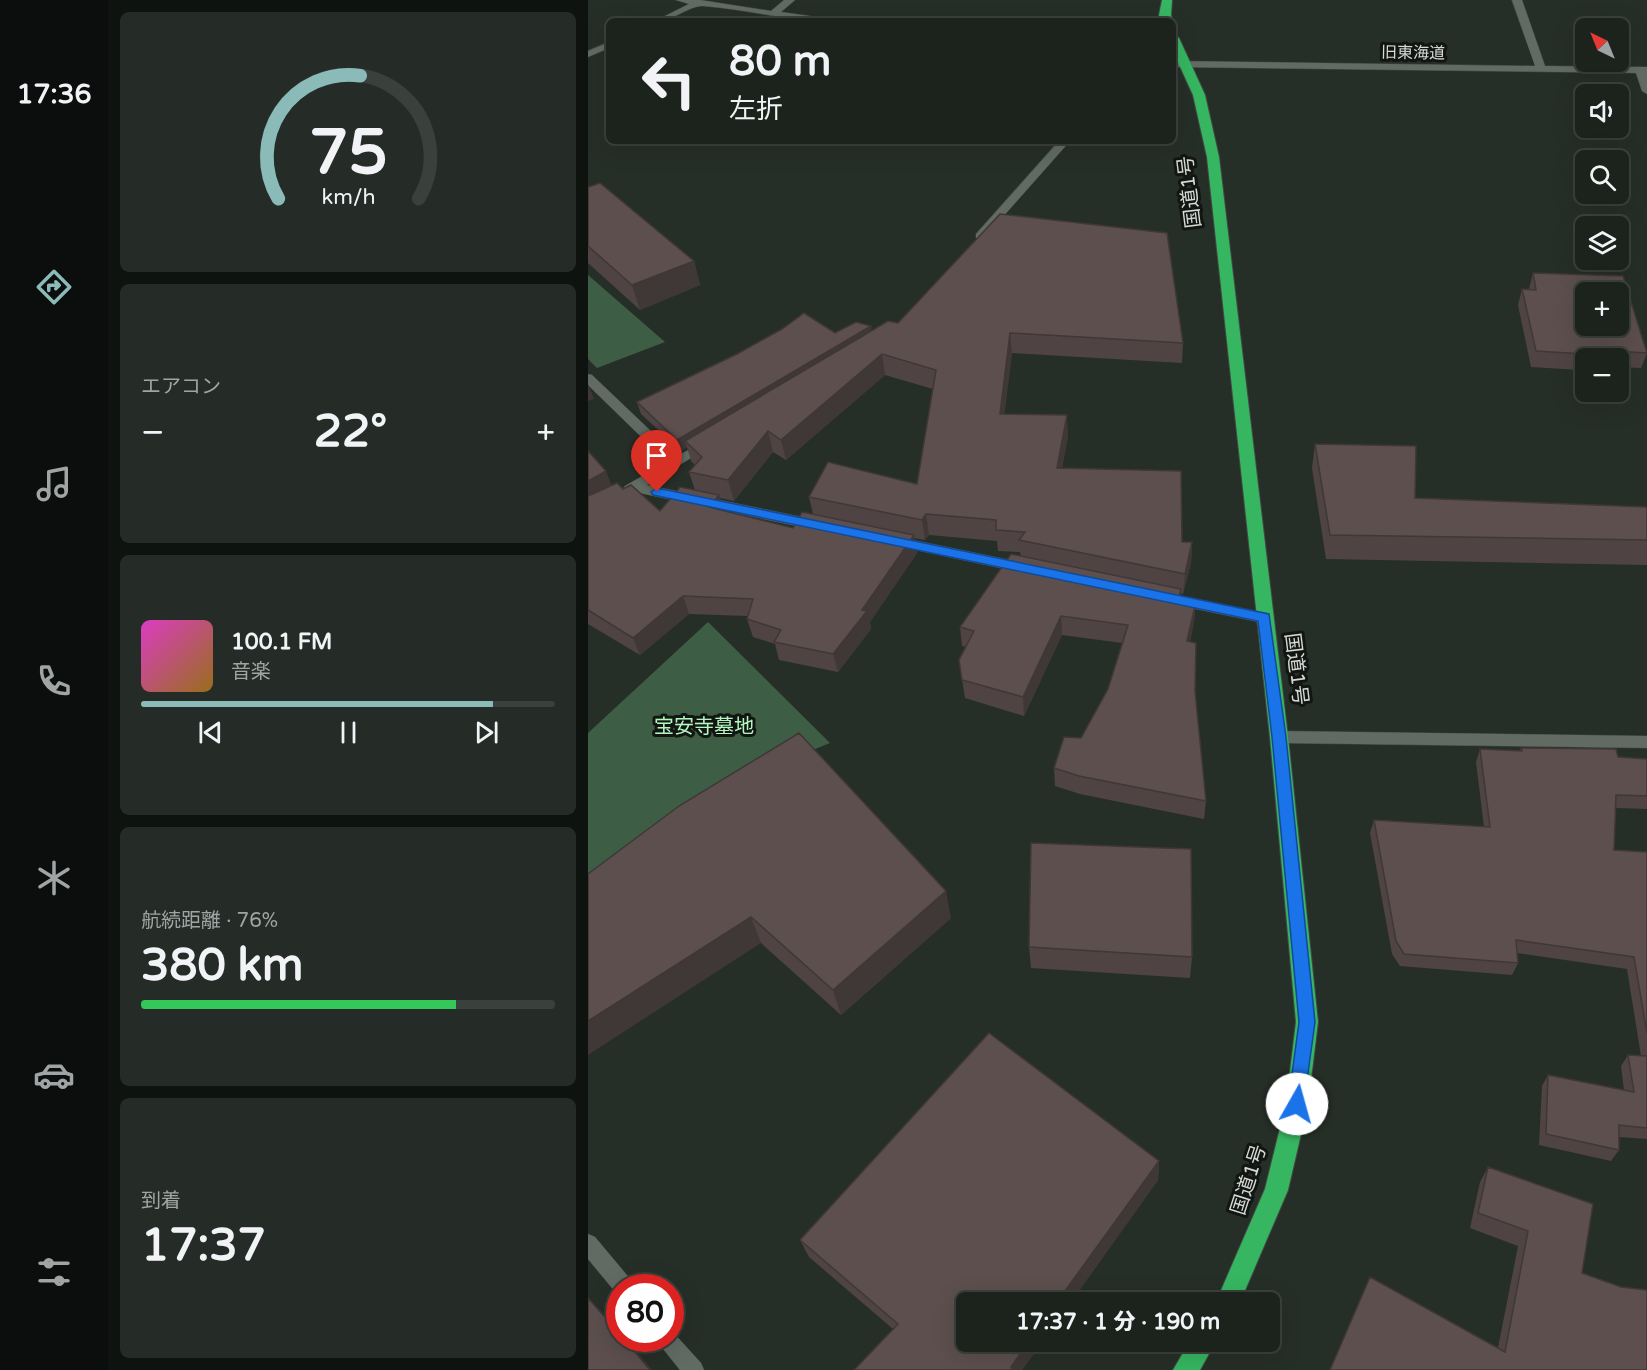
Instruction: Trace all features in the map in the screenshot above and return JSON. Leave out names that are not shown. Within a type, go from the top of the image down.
[{"type":"highway","points":[[1166,18],[1167,0]]},
{"type":"highway","name":"国道1号","points":[[1176,49],[1180,64],[1199,95],[1214,157],[1279,737],[1307,1022],[1297,1104],[1276,1190],[1232,1292]]},
{"type":"highway","points":[[1186,1370],[1197,1352]]},
{"type":"street","points":[[681,0],[805,18]]},
{"type":"street","points":[[774,13],[790,0]]},
{"type":"street","points":[[1518,0],[1541,69]]},
{"type":"street","points":[[666,18],[698,3]]},
{"type":"street","points":[[588,54],[606,46]]},
{"type":"street","name":"旧東海道","points":[[1180,64],[1643,70]]},
{"type":"street","points":[[1643,70],[1647,91]]},
{"type":"street","points":[[971,246],[1062,144]]},
{"type":"street","points":[[588,378],[676,463]]},
{"type":"street","points":[[615,497],[714,440]]},
{"type":"street","points":[[633,487],[832,528]]},
{"type":"street","points":[[879,538],[1042,572]]},
{"type":"street","points":[[1159,596],[1264,618]]},
{"type":"street","points":[[1279,737],[1647,742]]},
{"type":"street","points":[[588,1244],[613,1274]]},
{"type":"street","points":[[679,1352],[694,1370]]},
{"type":"green space","points":[[588,275],[665,342],[597,368],[588,359]]},
{"type":"green space","name":"宝安寺墓地","points":[[708,622],[830,743],[793,758],[588,880],[588,733]]},
{"type":"building","points":[[600,183],[694,261],[632,285],[588,246],[588,187]]},
{"type":"building","points":[[1000,214],[1167,233],[1183,343],[1010,333],[1000,414],[1067,415],[1057,468],[1181,471],[1182,542],[1192,542],[1185,574],[1019,540],[1025,532],[996,530],[996,520],[926,514],[922,520],[809,497],[828,462],[917,484],[936,370],[882,354],[781,440],[768,431],[728,480],[689,472],[702,457],[685,441],[888,321],[898,323]]},
{"type":"building","points":[[1533,273],[1623,276],[1625,282],[1575,282],[1575,336],[1629,336],[1629,295],[1647,353],[1629,352],[1629,348],[1575,348],[1575,353],[1536,351],[1522,289],[1536,290]]},
{"type":"building","points":[[804,313],[835,333],[856,322],[871,326],[677,440],[637,402],[737,354],[782,329]]},
{"type":"building","points":[[1315,444],[1416,446],[1415,498],[1647,507],[1647,540],[1330,535]]},
{"type":"building","points":[[588,451],[606,471],[588,481]]},
{"type":"building","points":[[617,483],[623,489],[631,485],[660,511],[680,487],[719,495],[709,507],[793,528],[802,512],[914,535],[862,610],[867,611],[833,654],[774,642],[781,630],[747,619],[753,599],[683,596],[633,638],[588,610],[588,496]]},
{"type":"building","points":[[1011,554],[1181,589],[1179,599],[1196,602],[1187,641],[1196,643],[1195,691],[1206,801],[1079,776],[1054,768],[1064,737],[1081,738],[1108,689],[1128,625],[1061,616],[1023,697],[962,680],[959,660],[974,631],[960,627]]},
{"type":"building","points":[[799,733],[946,891],[833,990],[751,917],[588,1021],[588,874],[679,806]]},
{"type":"building","points":[[1521,748],[1616,749],[1618,757],[1647,759],[1647,796],[1616,795],[1614,850],[1647,852],[1647,1033],[1634,957],[1516,940],[1518,963],[1404,954],[1396,941],[1374,820],[1490,827],[1480,749],[1522,751]]},
{"type":"building","points":[[1031,843],[1191,849],[1192,957],[1029,947]]},
{"type":"building","points":[[989,1033],[1159,1161],[1064,1292],[956,1292],[956,1352],[1021,1352],[1011,1367],[1013,1370],[854,1370],[898,1324],[800,1240]]},
{"type":"building","points":[[1628,1055],[1647,1056],[1647,1128],[1619,1125],[1619,1150],[1546,1134],[1548,1075],[1634,1092]]},
{"type":"building","points":[[1488,1167],[1593,1204],[1582,1273],[1621,1287],[1647,1290],[1647,1370],[1330,1370],[1370,1277],[1505,1352],[1528,1231],[1478,1213]]},
{"type":"building","points":[[588,1298],[606,1318],[606,1352],[635,1352],[650,1370],[588,1370]]},
{"type":"route","points":[[657,492],[1264,618],[1279,737],[1307,1022],[1297,1104]]}]
